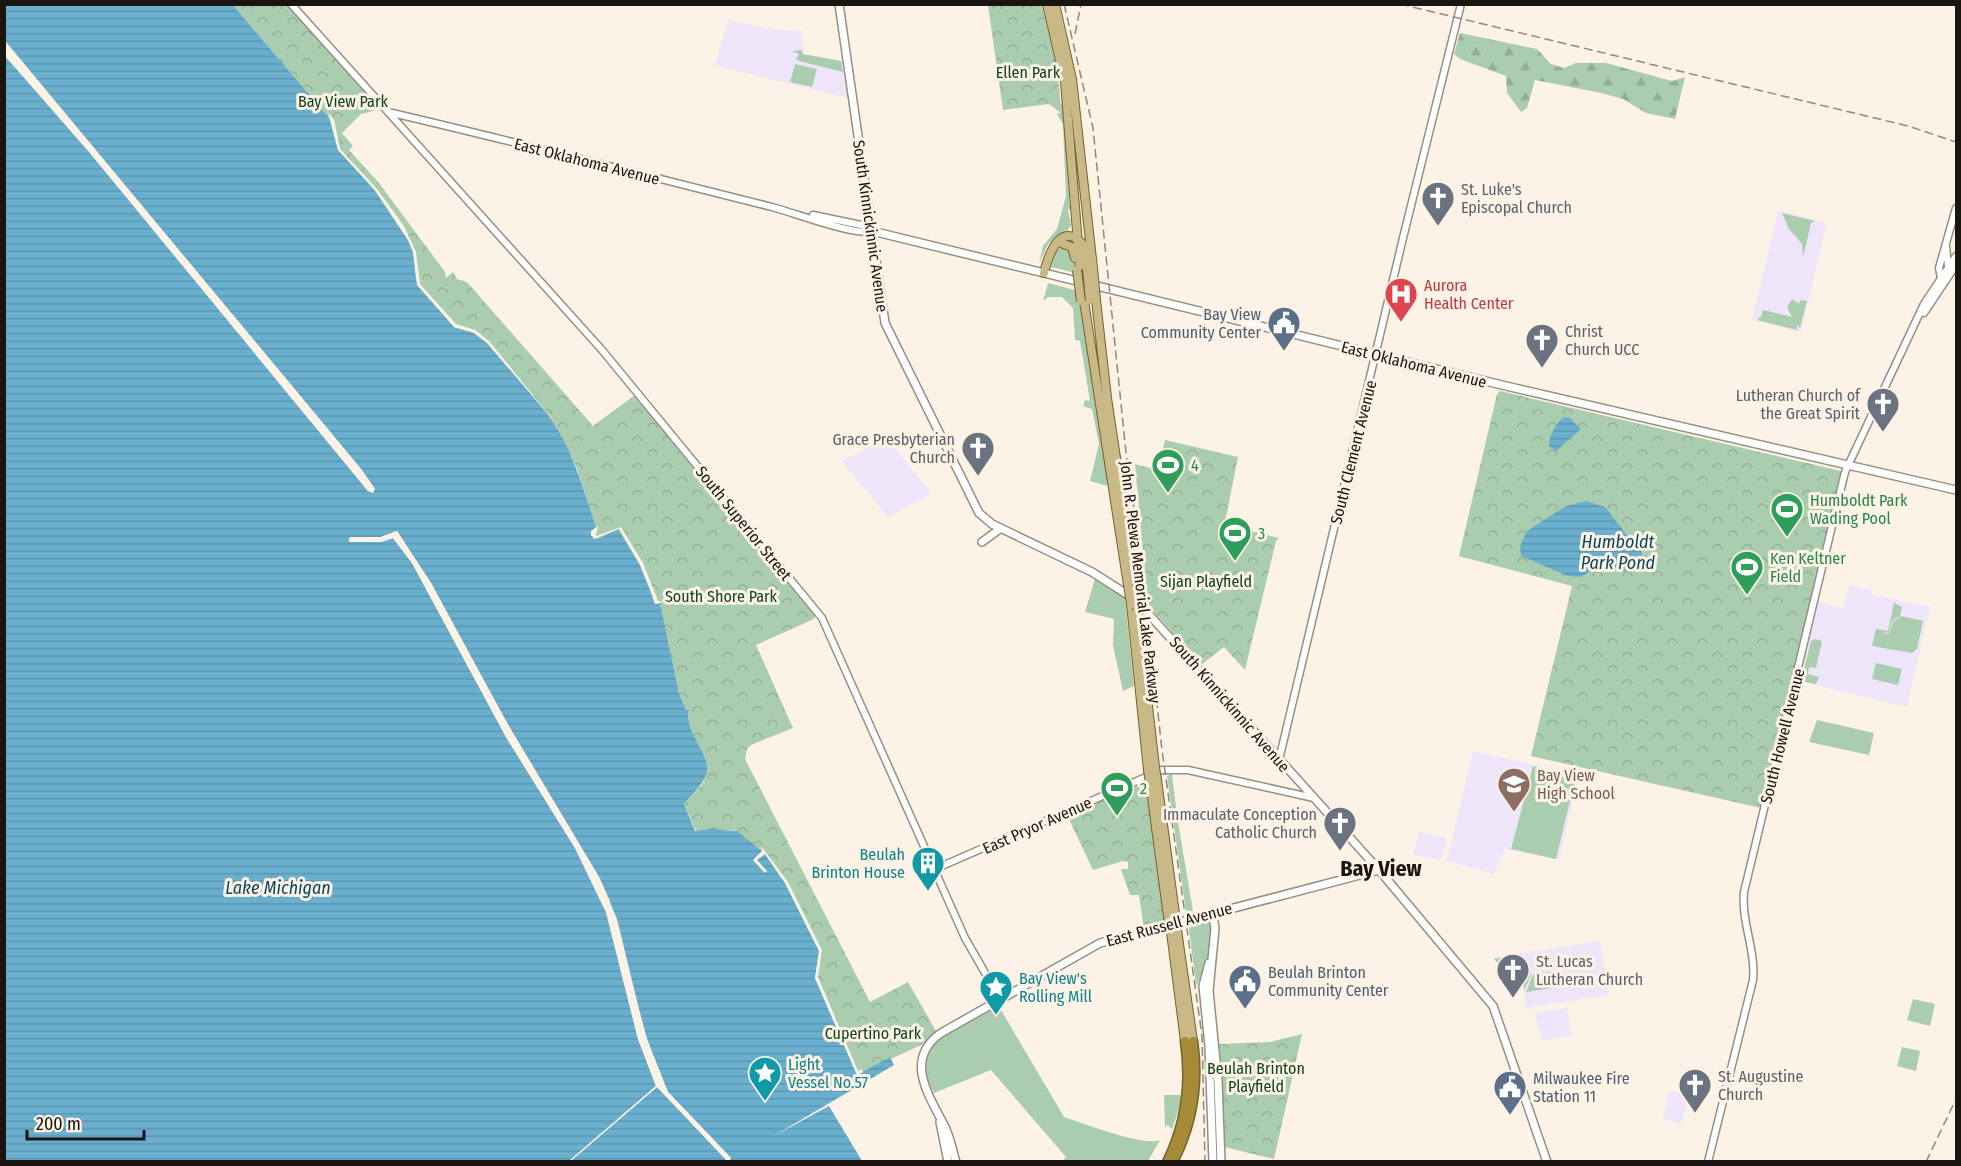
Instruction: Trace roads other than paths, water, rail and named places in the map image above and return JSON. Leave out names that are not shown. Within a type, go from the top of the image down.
[{"type":"highway","name":"John R. Plewa Memorial Lake Parkway","points":[[1167,1161],[1180,1129],[1185,1104],[1189,1081],[1189,1041]]},
{"type":"highway","name":"John R. Plewa Memorial Lake Parkway","points":[[1175,1161],[1187,1129],[1196,1081],[1189,1041]]},
{"type":"highway","points":[[1161,1161],[1185,1104]]},
{"type":"main road","name":"South Kinnickinnic Avenue","points":[[839,4],[886,326],[979,513],[1001,528],[1121,588],[1136,600],[1379,870],[1493,1006],[1547,1161]]},
{"type":"main road","name":"John R. Plewa Memorial Lake Parkway","points":[[1047,4],[1065,82],[1078,240],[1088,300],[1090,339],[1128,585],[1134,607],[1151,768],[1189,1041]]},
{"type":"main road","name":"John R. Plewa Memorial Lake Parkway","points":[[1055,4],[1072,79],[1087,216],[1084,269],[1088,300],[1099,331],[1136,590],[1134,607]]},
{"type":"main road","points":[[1044,273],[1060,242],[1073,228],[1072,165]]},
{"type":"main road","points":[[1060,242],[1078,240],[1085,232],[1087,216]]},
{"type":"main road","name":"East Oklahoma Avenue","points":[[872,231],[1377,354],[1956,490]]},
{"type":"main road","points":[[1060,242],[1073,249],[1084,269]]},
{"type":"main road","points":[[982,542],[1001,528]]},
{"type":"main road","name":"East Russell Avenue","points":[[940,1119],[921,1072],[921,1059],[930,1041],[1000,999],[1098,944],[1212,912],[1379,870]]},
{"type":"main road","points":[[1212,912],[1215,928],[1212,958],[1203,986],[1212,1045],[1216,1120],[1221,1161]]},
{"type":"main road","points":[[940,1119],[948,1161]]},
{"type":"main road","points":[[940,1119],[956,1161]]},
{"type":"main road","points":[[1213,1161],[1216,1120]]},
{"type":"street","name":"South Superior Street","points":[[291,4],[602,350],[822,618],[965,938],[1000,999]]},
{"type":"street","name":"South Clement Avenue","points":[[1279,760],[1377,354],[1402,238],[1461,4]]},
{"type":"street","name":"East Oklahoma Avenue","points":[[388,112],[786,210],[854,230],[867,233],[872,231]]},
{"type":"street","points":[[406,133],[407,124],[414,118]]},
{"type":"street","points":[[1941,278],[1939,268],[1956,208]]},
{"type":"street","points":[[1946,246],[1949,276]]},
{"type":"street","name":"South Howell Avenue","points":[[1708,1161],[1753,980],[1744,892],[1848,465],[1916,323],[1956,256]]},
{"type":"street","name":"South Howell Avenue","points":[[1916,323],[1956,265]]},
{"type":"street","name":"East Pryor Avenue","points":[[934,869],[1162,770],[1188,770],[1314,798]]},
{"type":"water","name":"Lake Michigan","points":[[5,5],[233,5],[331,120],[338,150],[374,190],[408,240],[413,252],[416,280],[454,327],[474,333],[487,343],[548,414],[564,441],[578,472],[596,527],[591,531],[591,536],[598,539],[618,529],[640,565],[655,604],[660,603],[679,693],[686,710],[689,709],[690,726],[707,768],[702,782],[684,804],[695,831],[711,829],[737,831],[764,853],[785,883],[819,951],[815,978],[857,1075],[890,1057],[894,1065],[772,1137],[829,1106],[862,1161],[571,1161],[657,1087],[727,1160],[731,1158],[668,1092],[653,1061],[609,899],[599,877],[507,723],[431,583],[397,531],[381,537],[350,537],[349,542],[381,542],[393,538],[412,563],[506,737],[575,848],[606,912],[638,1039],[656,1086],[569,1161],[5,1161],[4,55],[90,153],[368,491],[375,489],[361,469],[5,41]]},
{"type":"water","points":[[1564,417],[1570,418],[1581,429],[1556,451],[1549,446],[1550,438]]},
{"type":"water","name":"Humboldt Park Pond","points":[[1586,501],[1605,507],[1627,535],[1641,546],[1642,556],[1630,572],[1598,566],[1581,577],[1568,576],[1521,556],[1520,546],[1527,531],[1566,506]]},
{"type":"railway","points":[[1064,4],[1093,128],[1126,453],[1140,549],[1162,750],[1202,1036],[1205,1162]]},
{"type":"railway","points":[[1075,34],[1081,4]]},
{"type":"railway","points":[[1400,4],[1908,126],[1956,142]]},
{"type":"railway","points":[[1926,1162],[1956,1099]]},
{"type":"place","name":"St. Luke's Episcopal Church","points":[[1438,227]]},
{"type":"place","name":"Aurora Health Center","points":[[1401,323]]},
{"type":"place","name":"Bay View Community Center","points":[[1284,352]]},
{"type":"place","name":"Christ Church UCC","points":[[1542,369]]},
{"type":"place","name":"Lutheran Church of the Great Spirit","points":[[1883,433]]},
{"type":"place","name":"Grace Presbyterian Church","points":[[978,477]]},
{"type":"place","name":"4","points":[[1168,494]]},
{"type":"place","name":"Humboldt Park Wading Pool","points":[[1787,538]]},
{"type":"place","name":"3","points":[[1235,562]]},
{"type":"place","name":"Ken Keltner Field","points":[[1747,596]]},
{"type":"place","name":"Bay View High School","points":[[1514,813]]},
{"type":"place","name":"2","points":[[1117,817]]},
{"type":"place","name":"Immaculate Conception Catholic Church","points":[[1340,852]]},
{"type":"place","name":"Beulah Brinton House","points":[[928,892]]},
{"type":"place","name":"St. Lucas Lutheran Church","points":[[1513,999]]},
{"type":"place","name":"Beulah Brinton Community Center","points":[[1245,1010]]},
{"type":"place","name":"Bay View's Rolling Mill","points":[[996,1016]]},
{"type":"place","name":"Light Vessel No.57","points":[[765,1102]]},
{"type":"place","name":"St. Augustine Church","points":[[1695,1114]]},
{"type":"place","name":"Milwaukee Fire Station 11","points":[[1510,1116]]},
{"type":"district","name":"Bay View","points":[[1381,868]]},
{"type":"park label","name":"Ellen Park","points":[[1028,72]]},
{"type":"park label","name":"Bay View Park","points":[[343,101]]},
{"type":"park label","name":"Sijan Playfield","points":[[1206,581]]},
{"type":"park label","name":"South Shore Park","points":[[721,596]]},
{"type":"park label","name":"Cupertino Park","points":[[873,1033]]},
{"type":"park label","name":"Beulah Brinton Playfield","points":[[1256,1077]]}]
